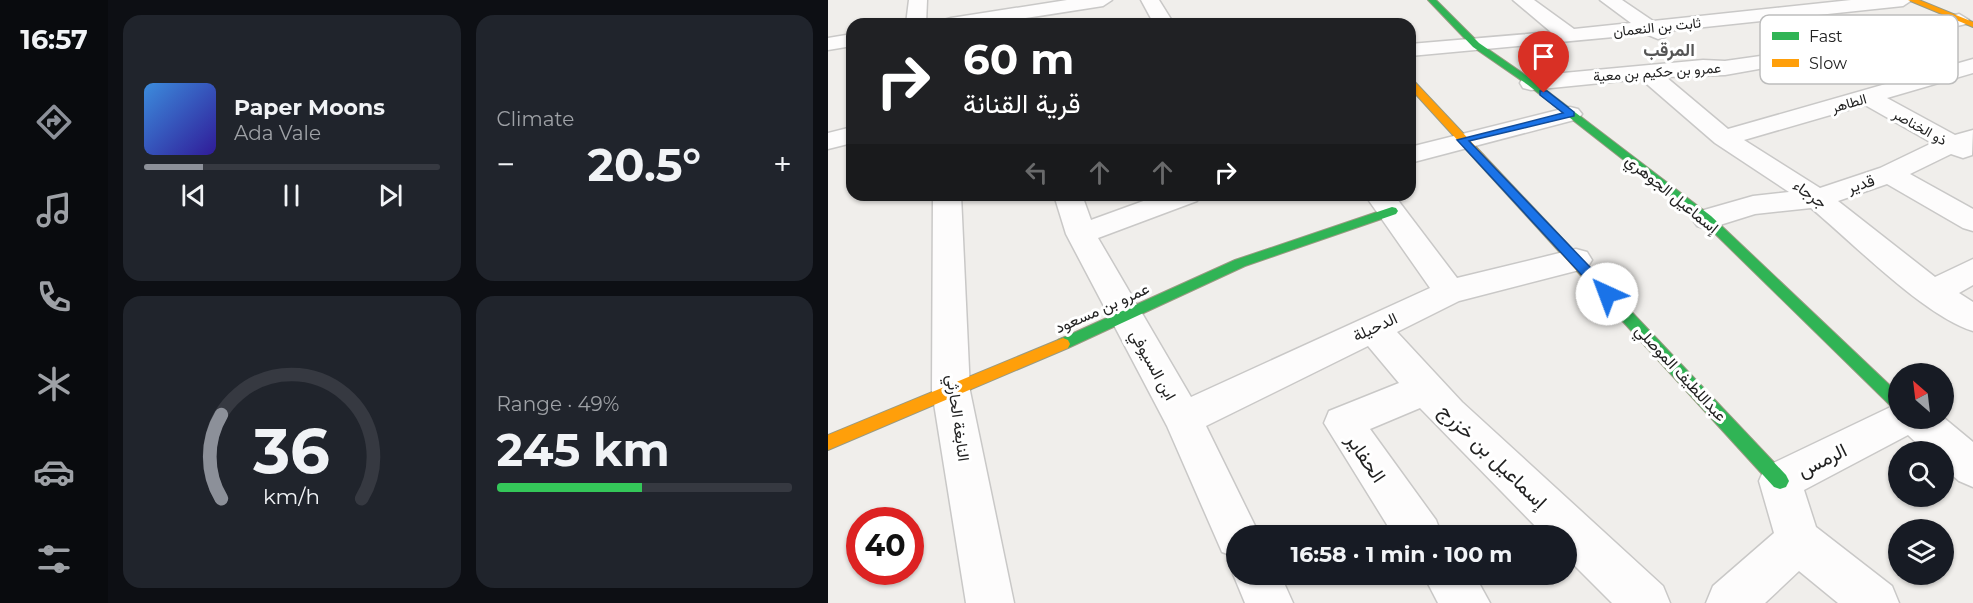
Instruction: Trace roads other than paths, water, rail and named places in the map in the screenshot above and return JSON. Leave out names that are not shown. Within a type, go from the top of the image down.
[{"type":"street","points":[[910,0],[914,18]]},
{"type":"street","points":[[989,18],[1103,0]]},
{"type":"street","points":[[1150,0],[1160,18]]},
{"type":"street","name":"إسماعيل الجوهري","points":[[1432,0],[1476,45],[1531,83],[1707,219],[1888,393]]},
{"type":"street","points":[[1522,0],[1570,36]]},
{"type":"street","points":[[1610,0],[1651,27],[1703,67]]},
{"type":"street","name":"ثابت بن النعمان","points":[[1762,15],[1903,0]]},
{"type":"street","points":[[1912,0],[1949,15]]},
{"type":"street","points":[[1701,5],[1725,19]]},
{"type":"street","name":"ثابت بن النعمان","points":[[1416,50],[1760,15]]},
{"type":"street","points":[[828,44],[846,41]]},
{"type":"street","points":[[828,54],[846,55]]},
{"type":"street","name":"عمرو بن حكيم بن معية","points":[[1531,83],[1703,67],[1725,68],[1760,62]]},
{"type":"street","name":"الطاهر","points":[[1958,70],[1973,66]]},
{"type":"street","name":"جرجاء","points":[[1646,72],[1724,138],[1817,198],[1933,293],[1973,318]]},
{"type":"street","name":"الطاهر","points":[[1724,138],[1912,84]]},
{"type":"street","name":"عبداللطيف الموصلي","points":[[1416,89],[1780,481]]},
{"type":"street","name":"ذو الخناصر","points":[[1868,97],[1966,146]]},
{"type":"street","points":[[1416,153],[1570,114]]},
{"type":"street","points":[[828,141],[846,136]]},
{"type":"street","name":"قدير","points":[[1707,219],[1753,205],[1817,198],[1890,174],[1933,151],[1966,146]]},
{"type":"street","points":[[1890,174],[1973,222]]},
{"type":"street","name":"النابغة الحارثي","points":[[947,201],[951,391],[990,603]]},
{"type":"street","name":"ابن السيوفي","points":[[1070,201],[1082,234],[1183,419],[1233,525]]},
{"type":"street","points":[[1082,234],[1171,201]]},
{"type":"street","points":[[1386,203],[1450,292]]},
{"type":"street","name":"عمرو بن مسعود","points":[[828,443],[1126,317],[1240,263],[1386,203]]},
{"type":"street","name":"الدحيلة","points":[[1183,419],[1450,292],[1576,260]]},
{"type":"street","points":[[1933,293],[1973,270]]},
{"type":"street","name":"إسماعيل بن خزرج","points":[[1373,328],[1425,389],[1646,603]]},
{"type":"street","name":"الحفاير","points":[[1413,525],[1343,423],[1425,389]]},
{"type":"street","name":"الرمس","points":[[1798,541],[1780,481],[1888,427]]},
{"type":"street","points":[[1929,429],[1973,468]]},
{"type":"street","points":[[1730,603],[1798,541],[1875,603]]},
{"type":"street","points":[[1261,585],[1269,603]]},
{"type":"street","points":[[1454,585],[1466,603]]},
{"type":"district","name":"المرقب","points":[[1669,50]]}]
